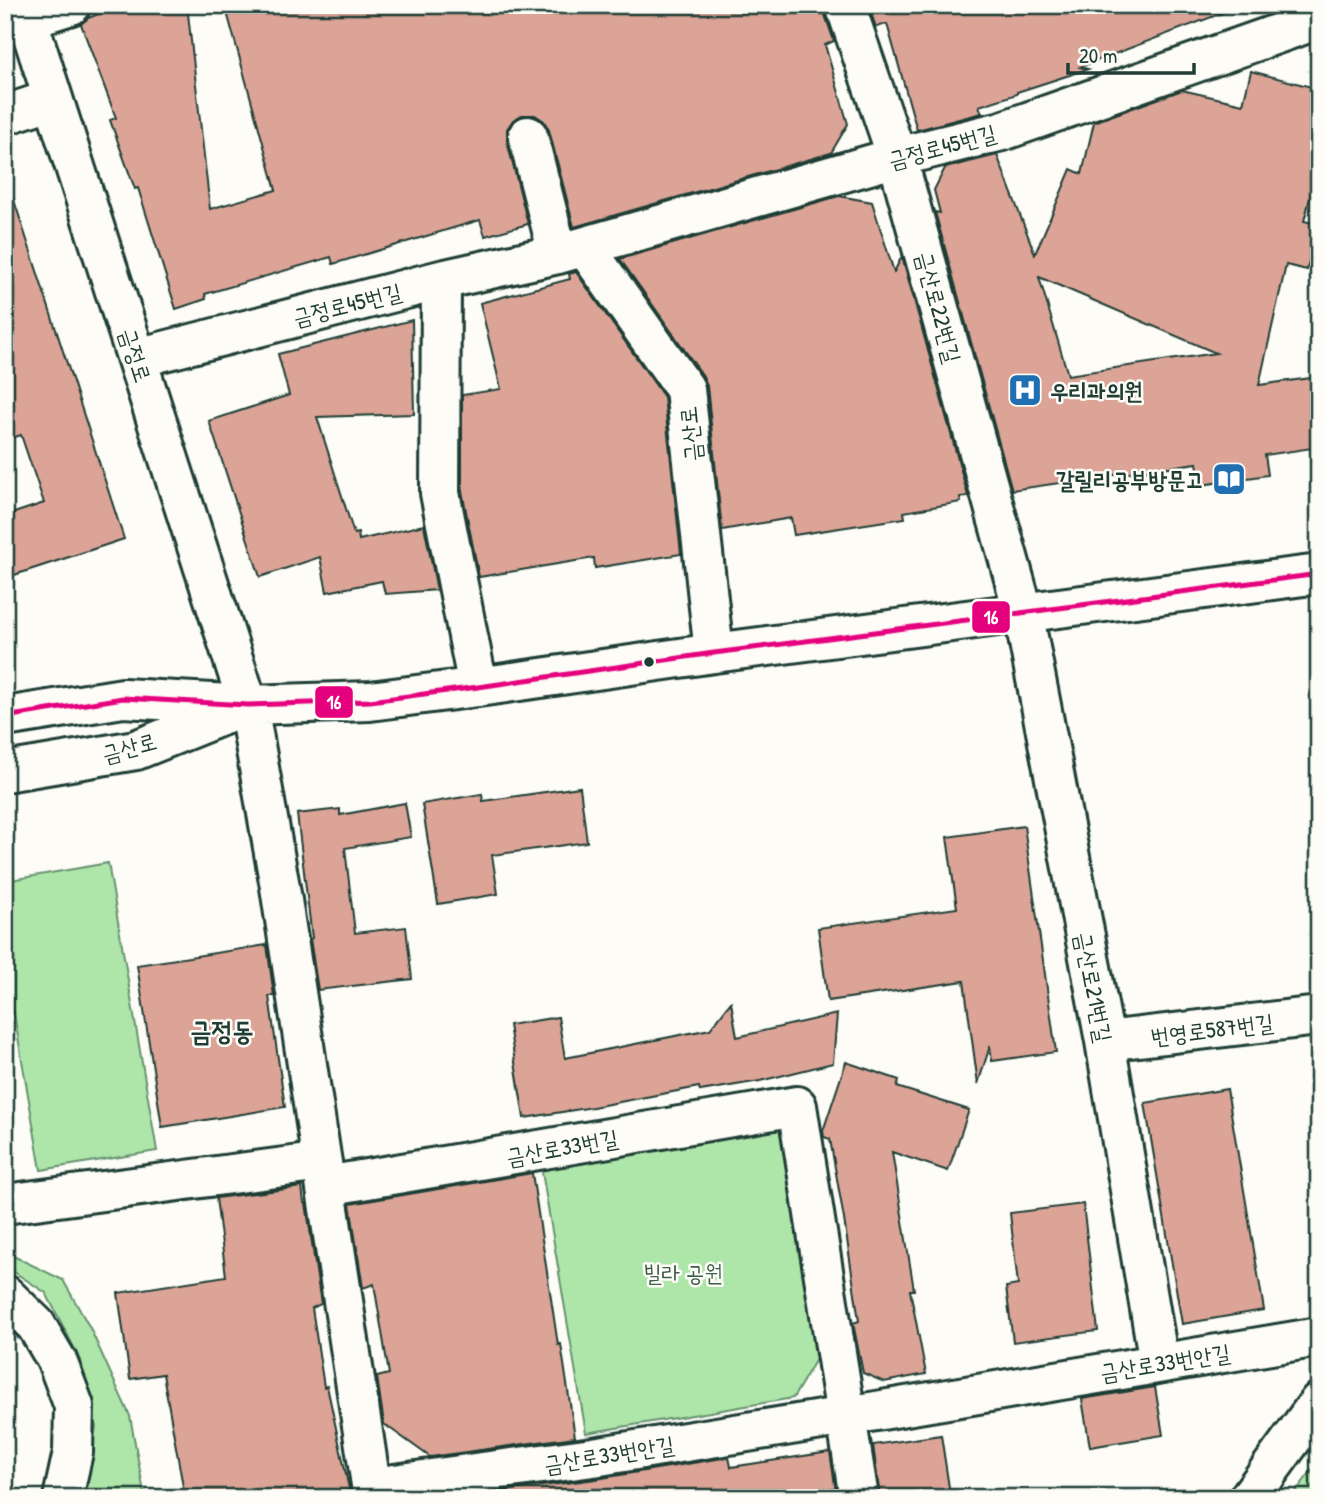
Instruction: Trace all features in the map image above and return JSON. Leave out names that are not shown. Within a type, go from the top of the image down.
[{"type":"street","points":[[25,12],[71,5]]},
{"type":"street","name":"금산로22번길","points":[[845,5],[897,157],[1023,611]]},
{"type":"street","name":"금정로","points":[[25,12],[248,705]]},
{"type":"street","name":"금정로45번길","points":[[137,358],[441,280],[572,251],[897,157],[1002,131],[1319,19]]},
{"type":"street","points":[[5,115],[53,99]]},
{"type":"street","points":[[528,136],[572,251]]},
{"type":"street","name":"금산로","points":[[572,251],[685,389],[714,653]]},
{"type":"street","points":[[441,280],[440,493],[478,687]]},
{"type":"street","name":"금산로","points":[[5,716],[123,698],[248,705],[370,701],[1023,611],[1319,574]]},
{"type":"street","name":"금산로21번길","points":[[1023,611],[1105,1041],[1159,1363]]},
{"type":"street","points":[[248,705],[266,889],[324,1174],[372,1493]]},
{"type":"street","name":"금산로","points":[[5,772],[136,750],[248,705]]},
{"type":"street","name":"번영로587번길","points":[[1105,1041],[1319,1016]]},
{"type":"street","name":"금산로33번길","points":[[5,1204],[324,1174],[797,1106],[846,1416]]},
{"type":"street","points":[[5,1295],[36,1325],[57,1361],[74,1406],[73,1452],[63,1498]]},
{"type":"street","name":"금산로33번안길","points":[[372,1493],[1319,1337]]},
{"type":"street","points":[[1249,1498],[1319,1402]]},
{"type":"street","points":[[846,1416],[859,1498]]},
{"type":"green space","points":[[108,863],[157,1151],[41,1170],[5,962],[5,881]]},
{"type":"green space","name":"빌라 공원","points":[[782,1125],[819,1354],[793,1398],[586,1433],[541,1166]]},
{"type":"green space","points":[[5,1252],[63,1280],[90,1328],[130,1416],[145,1498],[84,1498],[96,1426],[81,1361],[46,1293],[5,1266]]},
{"type":"green space","points":[[1319,1461],[1319,1498],[1291,1498]]},
{"type":"building","points":[[122,5],[187,5],[210,209],[276,190],[225,5],[824,5],[834,41],[825,45],[848,124],[831,153],[574,227],[549,130],[544,121],[535,115],[522,115],[513,120],[507,129],[507,141],[528,224],[485,236],[480,220],[333,264],[331,257],[205,294],[206,299],[176,309],[138,188],[135,189],[110,120],[116,118],[81,24],[88,18]]},
{"type":"building","points":[[868,5],[1232,5],[1233,9],[1080,67],[1088,69],[979,106],[982,113],[917,130],[887,24],[876,27]]},
{"type":"building","points":[[1251,71],[1319,89],[1319,164],[1304,221],[1318,224],[1307,270],[1286,265],[1259,385],[1319,377],[1319,447],[1265,455],[1268,475],[1201,485],[1197,463],[1012,490],[935,212],[940,213],[934,190],[945,168],[997,155],[1035,254],[1071,169],[1082,174],[1094,122],[1182,90],[1243,104]],"holes":[[[1039,277],[1216,353],[1068,375]]]},
{"type":"building","points":[[12,194],[124,539],[5,578],[5,516],[44,503],[21,435],[5,440],[5,195]]},
{"type":"building","points":[[839,196],[872,202],[894,272],[902,256],[968,496],[960,497],[961,502],[904,512],[905,518],[794,535],[791,518],[722,530],[707,386],[703,376],[620,259]]},
{"type":"building","points":[[576,272],[664,397],[681,554],[595,568],[594,558],[479,577],[462,491],[462,395],[501,389],[480,303],[570,279],[569,274]]},
{"type":"building","points":[[412,320],[414,414],[317,417],[354,534],[358,533],[359,540],[424,525],[437,590],[385,594],[382,581],[327,592],[320,557],[260,577],[209,421],[289,395],[278,354]]},
{"type":"building","points":[[580,787],[587,842],[492,855],[498,894],[438,904],[422,804],[482,794],[483,801]]},
{"type":"building","points":[[405,803],[411,837],[345,848],[355,933],[406,927],[412,979],[318,990],[297,814],[340,809],[340,815]]},
{"type":"building","points":[[1024,826],[1056,1052],[992,1061],[990,1046],[978,1084],[964,981],[828,1001],[818,928],[957,908],[947,837]]},
{"type":"building","points":[[267,945],[274,996],[269,996],[285,1107],[162,1127],[137,965]]},
{"type":"building","points":[[731,1002],[737,1037],[837,1014],[833,1063],[760,1081],[700,1091],[699,1087],[524,1118],[509,1025],[558,1017],[565,1058],[710,1029]]},
{"type":"building","points":[[846,1062],[899,1080],[897,1087],[969,1110],[948,1171],[892,1152],[914,1290],[910,1290],[926,1374],[884,1382],[863,1373],[853,1323],[859,1321],[844,1219],[830,1139],[824,1137],[823,1131]]},
{"type":"building","points":[[1227,1089],[1264,1310],[1182,1324],[1145,1103]]},
{"type":"building","points":[[532,1173],[575,1437],[430,1457],[384,1424],[377,1377],[389,1374],[374,1284],[363,1288],[350,1204]]},
{"type":"building","points":[[302,1187],[321,1304],[312,1308],[324,1387],[327,1386],[351,1498],[185,1498],[163,1374],[130,1379],[118,1293],[226,1276],[216,1198]]},
{"type":"building","points":[[1083,1204],[1098,1331],[1013,1342],[1006,1287],[1018,1285],[1010,1213]]},
{"type":"building","points":[[1155,1387],[1163,1435],[1090,1447],[1082,1399]]},
{"type":"building","points":[[941,1435],[950,1494],[926,1498],[880,1498],[873,1445]]},
{"type":"building","points":[[830,1452],[837,1498],[486,1498],[481,1494],[596,1479],[729,1457],[731,1467]]},
{"type":"waterway","points":[[5,1327],[23,1336]]},
{"type":"transit line","name":"16","points":[[5,717],[123,698],[248,705],[370,701],[1319,574]]},
{"type":"place","name":"우리과의원","points":[[1025,390]]},
{"type":"place","name":"갈릴리공부방문고","points":[[1229,479]]},
{"type":"district","name":"금정동","points":[[222,1030]]}]
